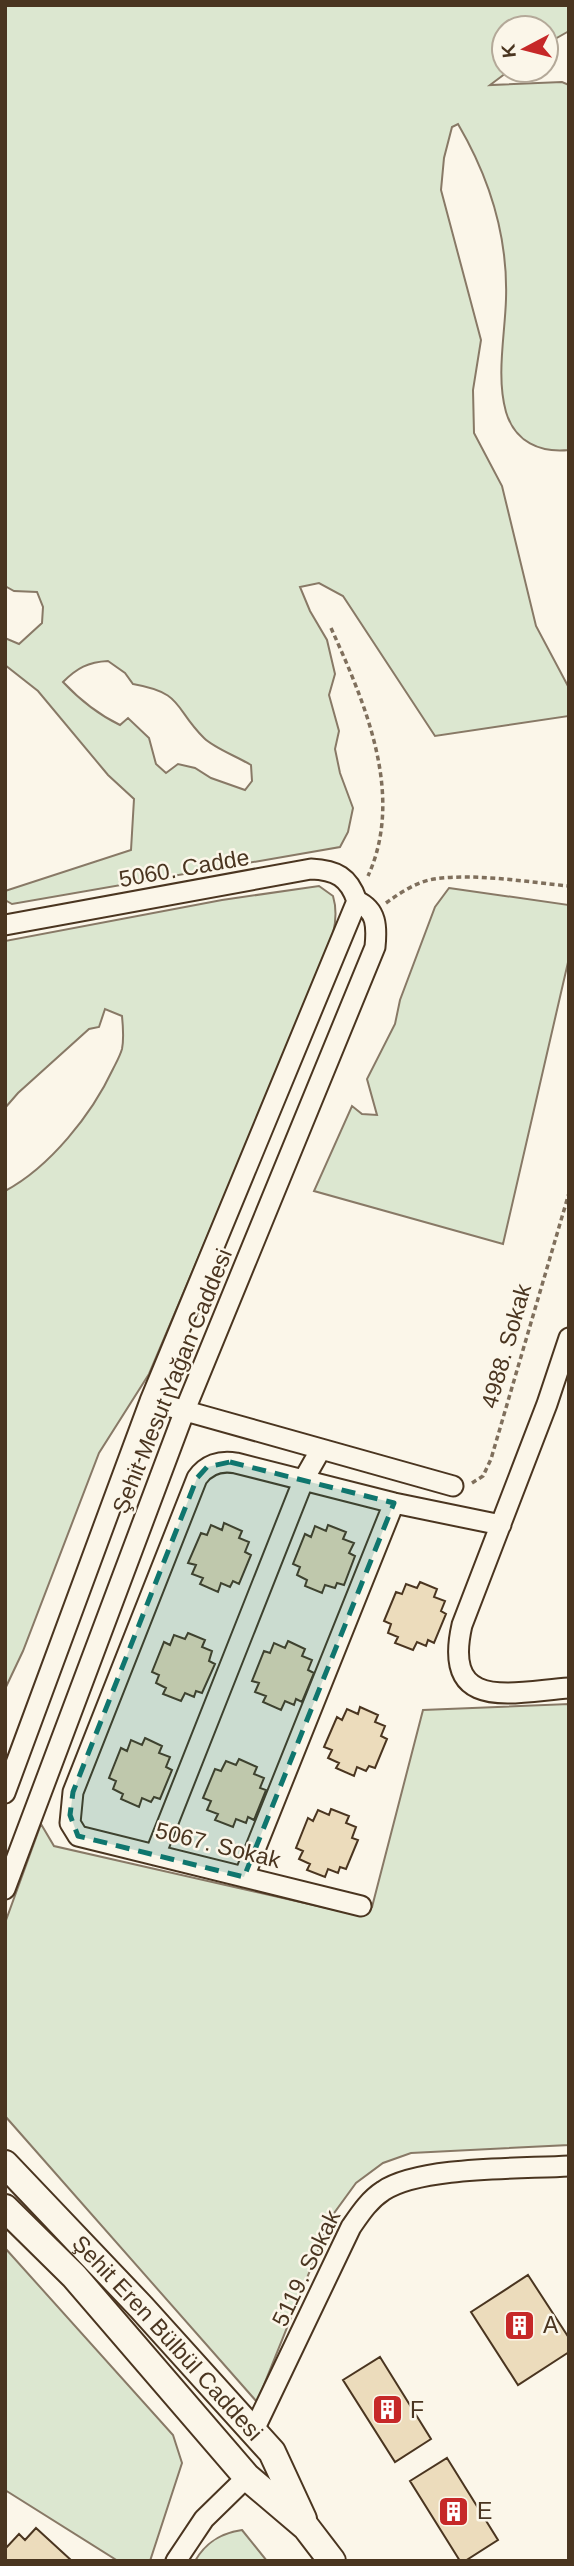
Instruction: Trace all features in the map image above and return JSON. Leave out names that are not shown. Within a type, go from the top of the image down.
[{"type":"street","name":"5060. Cadde","points":[[5,925],[311,869],[334,872],[345,877],[352,886],[357,901]]},
{"type":"street","points":[[357,901],[365,904],[373,913]]},
{"type":"street","name":"Şehit Mesut Yağan Caddesi","points":[[5,1793],[150,1401],[357,901]]},
{"type":"street","name":"Şehit Mesut Yağan Caddesi","points":[[5,1889],[185,1410],[375,947],[373,913]]},
{"type":"street","points":[[569,1338],[547,1404],[462,1625],[458,1652],[463,1674],[473,1687],[481,1691],[494,1693],[569,1688]]},
{"type":"street","points":[[150,1401],[453,1486]]},
{"type":"street","points":[[155,1855],[304,1479],[321,1449]]},
{"type":"street","name":"5067. Sokak","points":[[304,1479],[230,1462],[215,1464],[201,1472],[73,1792],[70,1823],[78,1836],[361,1906]]},
{"type":"street","points":[[304,1479],[394,1503],[501,1525]]},
{"type":"street","points":[[244,1877],[394,1503]]},
{"type":"street","name":"Şehit Eren Bülbül Caddesi","points":[[5,2164],[254,2430],[272,2452],[306,2527]]},
{"type":"street","name":"5119. Sokak","points":[[254,2430],[351,2227],[364,2208],[382,2191],[405,2179],[432,2174],[569,2166]]},
{"type":"street","name":"Şehit Eren Bülbül Caddesi","points":[[5,2208],[74,2276],[247,2477],[306,2527],[332,2561]]},
{"type":"street","points":[[176,2561],[204,2519],[272,2452]]},
{"type":"path","points":[[331,628],[364,704],[381,779],[383,821],[376,859],[357,901]]},
{"type":"path","points":[[373,913],[404,890],[433,879],[492,878],[569,887]]},
{"type":"path","name":"4988. Sokak","points":[[453,1486],[470,1485],[483,1476],[491,1459],[569,1192]]},
{"type":"highlighted area","points":[[230,1462],[394,1503],[244,1877],[78,1836],[70,1815],[73,1792],[197,1478],[207,1467]]},
{"type":"green space","points":[[5,5],[569,5],[569,31],[560,36],[560,14],[490,14],[490,85],[562,82],[569,85],[569,450],[548,450],[530,443],[516,431],[506,412],[501,370],[506,299],[504,253],[487,186],[458,124],[452,127],[444,158],[441,190],[481,340],[473,390],[474,433],[502,486],[536,626],[569,688],[569,716],[435,736],[343,596],[319,583],[300,587],[327,640],[335,674],[329,695],[339,731],[335,749],[340,773],[353,808],[348,832],[340,847],[12,904],[5,900],[5,891],[131,850],[134,799],[108,775],[38,691],[5,665],[5,638],[19,644],[42,623],[43,607],[37,592],[14,591],[5,586]],"holes":[[[108,661],[125,673],[133,684],[170,697],[208,742],[251,765],[252,781],[245,790],[211,778],[195,768],[178,764],[166,773],[156,764],[149,738],[128,718],[120,725],[112,721],[89,706],[63,682],[83,667]]]},
{"type":"green space","points":[[319,886],[333,896],[335,918],[334,929],[315,982],[149,1374],[99,1453],[23,1651],[5,1689],[5,1191],[38,1168],[68,1138],[104,1086],[117,1062],[123,1037],[122,1016],[105,1009],[99,1027],[89,1029],[5,1108],[5,941],[222,900]]},
{"type":"green space","points":[[449,888],[569,905],[569,958],[503,1244],[314,1191],[352,1106],[362,1114],[377,1115],[367,1079],[395,1024],[400,1000],[435,907]]},
{"type":"green space","points":[[569,1704],[569,2145],[411,2153],[383,2163],[356,2183],[332,2216],[257,2402],[5,2116],[5,1923],[41,1824],[54,1846],[357,1915],[372,1907],[423,1710]]},
{"type":"green space","points":[[5,2248],[173,2435],[182,2463],[150,2561],[118,2561],[5,2490]]},
{"type":"green space","points":[[242,2530],[267,2561],[195,2561],[215,2540],[227,2533]]},
{"type":"building","points":[[224,1523],[242,1531],[239,1538],[249,1542],[245,1552],[251,1555],[239,1584],[233,1581],[230,1587],[221,1583],[218,1592],[200,1584],[203,1578],[192,1574],[196,1565],[188,1563],[201,1533],[207,1535],[211,1525],[222,1530]]},
{"type":"building","points":[[328,1525],[346,1532],[343,1539],[354,1543],[349,1553],[355,1556],[344,1585],[337,1583],[335,1588],[325,1585],[322,1593],[305,1586],[307,1580],[297,1575],[300,1567],[293,1564],[305,1534],[311,1537],[315,1526],[326,1531]]},
{"type":"building","points":[[420,1582],[437,1589],[434,1597],[445,1601],[441,1611],[446,1614],[434,1643],[428,1640],[426,1646],[417,1642],[413,1650],[395,1643],[398,1637],[388,1633],[391,1624],[384,1621],[396,1592],[402,1594],[406,1584],[417,1588]]},
{"type":"building","points":[[188,1633],[205,1640],[202,1647],[212,1651],[209,1661],[215,1664],[202,1693],[196,1691],[194,1697],[185,1693],[181,1701],[163,1694],[166,1688],[156,1683],[159,1675],[152,1672],[164,1642],[170,1645],[174,1635],[185,1639]]},
{"type":"building","points":[[288,1641],[305,1649],[302,1656],[312,1660],[308,1670],[314,1673],[302,1702],[296,1699],[294,1705],[285,1701],[281,1710],[263,1702],[266,1696],[255,1692],[259,1683],[252,1681],[264,1651],[270,1653],[274,1643],[285,1648]]},
{"type":"building","points":[[360,1707],[378,1715],[375,1722],[385,1726],[381,1736],[387,1739],[375,1768],[369,1766],[366,1771],[357,1767],[354,1776],[336,1768],[339,1763],[328,1758],[332,1750],[324,1747],[337,1717],[342,1720],[347,1709],[358,1714]]},
{"type":"building","points":[[145,1738],[162,1746],[159,1753],[170,1757],[166,1767],[172,1770],[160,1799],[154,1797],[151,1802],[142,1798],[139,1807],[121,1799],[123,1794],[113,1789],[116,1781],[109,1778],[121,1748],[127,1751],[131,1740],[142,1745]]},
{"type":"building","points":[[239,1759],[257,1767],[254,1774],[264,1778],[260,1788],[266,1790],[254,1820],[248,1817],[246,1823],[236,1819],[233,1827],[215,1820],[218,1814],[207,1810],[211,1801],[203,1798],[215,1769],[221,1771],[226,1761],[236,1765]]},
{"type":"building","points":[[331,1809],[349,1816],[346,1823],[356,1827],[352,1838],[358,1840],[346,1869],[340,1867],[338,1873],[328,1869],[325,1877],[307,1870],[310,1864],[299,1859],[303,1851],[296,1848],[308,1818],[313,1821],[318,1810],[329,1815]]},
{"type":"building","name":"A","points":[[528,2275],[569,2338],[569,2352],[518,2385],[471,2312]]},
{"type":"building","name":"F","points":[[380,2357],[431,2439],[395,2462],[343,2380]]},
{"type":"building","name":"E","points":[[447,2458],[498,2540],[465,2561],[460,2561],[410,2481]]},
{"type":"building","points":[[36,2528],[72,2561],[5,2561],[5,2549],[19,2534],[25,2540]]},
{"type":"place","name":"A","points":[[520,2325]]},
{"type":"place","name":"F","points":[[387,2410]]},
{"type":"place","name":"E","points":[[454,2511]]}]
